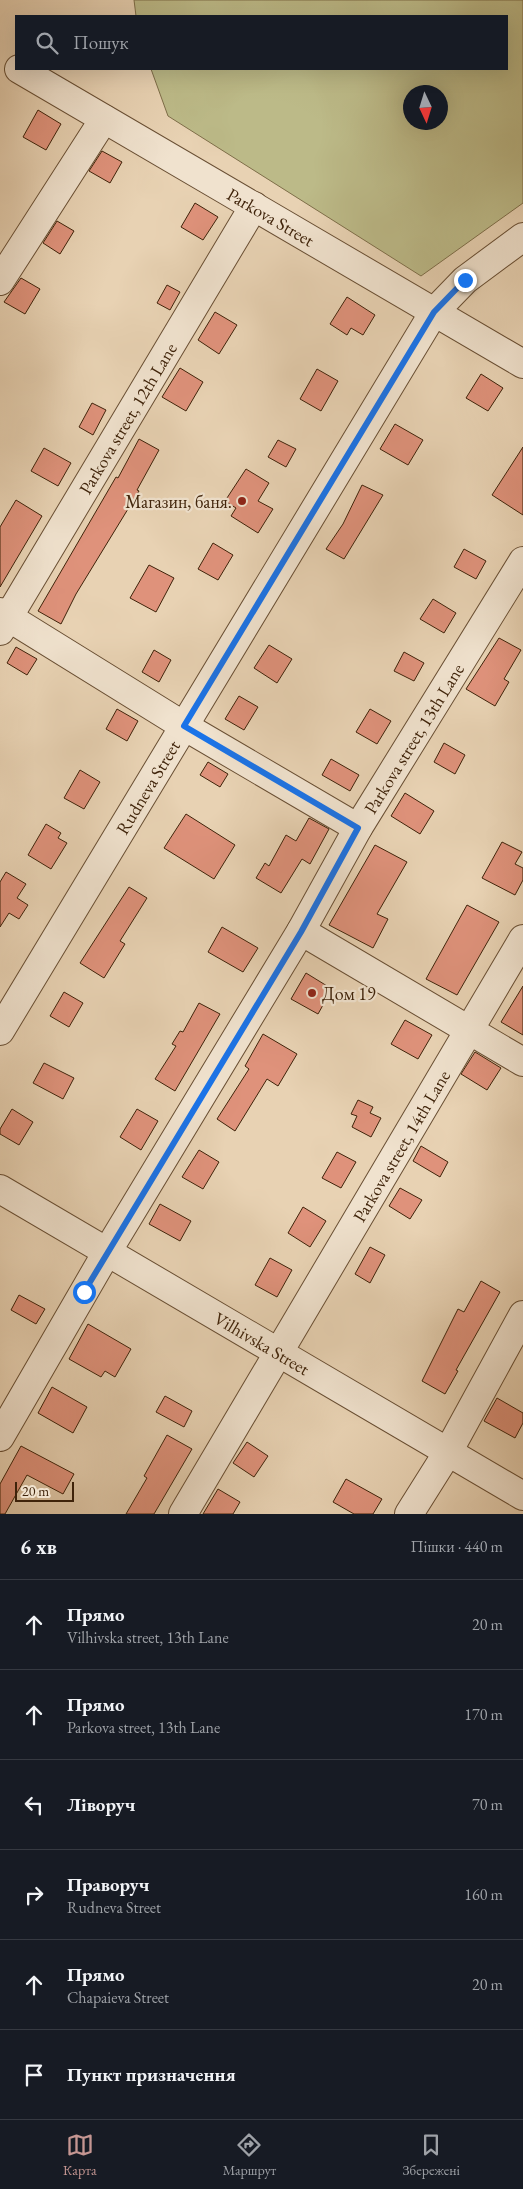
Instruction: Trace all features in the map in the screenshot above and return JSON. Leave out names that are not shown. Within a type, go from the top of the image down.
[{"type":"street","name":"Parkova Street","points":[[0,58],[15,66]]},
{"type":"street","name":"Parkova Street","points":[[21,70],[523,364]]},
{"type":"street","points":[[0,280],[104,119]]},
{"type":"street","name":"Parkova street, 12th Lane","points":[[3,620],[254,206]]},
{"type":"street","name":"Rudneva Street","points":[[0,1031],[434,312],[465,280],[523,237]]},
{"type":"street","name":"Parkova street, 13th Lane","points":[[0,1437],[107,1252],[301,932],[358,828],[523,561]]},
{"type":"street","points":[[3,620],[358,828]]},
{"type":"street","points":[[301,932],[523,1062]]},
{"type":"street","name":"Parkova street, 14th Lane","points":[[183,1514],[523,939]]},
{"type":"street","name":"Vilhivska Street","points":[[0,1189],[523,1496]]},
{"type":"street","points":[[409,1514],[448,1452],[523,1315]]},
{"type":"shaded area","points":[[134,0],[523,0],[523,203],[421,276],[168,116],[151,70],[508,70],[508,15],[136,15]]},
{"type":"building","points":[[38,110],[61,124],[46,150],[23,137]]},
{"type":"building","points":[[102,151],[122,162],[110,183],[89,171]]},
{"type":"building","points":[[195,203],[218,217],[203,240],[181,227]]},
{"type":"building","points":[[57,221],[74,231],[60,254],[43,243]]},
{"type":"building","points":[[21,278],[40,289],[25,314],[4,302]]},
{"type":"building","points":[[167,285],[180,292],[170,310],[157,303]]},
{"type":"building","points":[[347,297],[375,315],[363,335],[351,328],[347,335],[330,324]]},
{"type":"building","points":[[215,312],[237,325],[219,354],[198,340]]},
{"type":"building","points":[[180,368],[203,382],[186,411],[162,397]]},
{"type":"building","points":[[317,369],[338,381],[321,411],[300,399]]},
{"type":"building","points":[[481,374],[503,388],[488,411],[466,398]]},
{"type":"building","points":[[92,403],[106,410],[93,435],[79,427]]},
{"type":"building","points":[[395,424],[423,440],[408,465],[380,449]]},
{"type":"building","points":[[139,439],[159,450],[137,490],[139,491],[76,594],[61,624],[38,611],[116,477],[118,478]]},
{"type":"building","points":[[278,440],[296,449],[286,467],[268,457]]},
{"type":"building","points":[[523,447],[523,515],[492,495]]},
{"type":"building","points":[[44,448],[71,463],[58,486],[31,471]]},
{"type":"building","name":"Магазин, баня.","points":[[246,469],[269,483],[258,501],[273,509],[258,533],[231,516],[236,508],[225,501]]},
{"type":"building","points":[[362,485],[383,495],[344,559],[326,549],[343,524]]},
{"type":"building","points":[[16,500],[42,516],[0,587],[0,527]]},
{"type":"building","points":[[213,543],[233,555],[218,580],[198,569]]},
{"type":"building","points":[[464,549],[486,561],[476,579],[454,567]]},
{"type":"building","points":[[149,565],[174,578],[156,612],[130,598]]},
{"type":"building","points":[[433,599],[456,613],[444,633],[420,619]]},
{"type":"building","points":[[499,638],[521,650],[504,679],[509,682],[495,706],[466,689]]},
{"type":"building","points":[[269,645],[292,659],[277,683],[254,668]]},
{"type":"building","points":[[16,647],[37,659],[27,675],[7,663]]},
{"type":"building","points":[[154,650],[171,660],[159,682],[142,672]]},
{"type":"building","points":[[404,652],[424,663],[414,681],[394,671]]},
{"type":"building","points":[[239,696],[258,707],[244,730],[225,719]]},
{"type":"building","points":[[117,709],[138,721],[127,741],[106,729]]},
{"type":"building","points":[[370,709],[391,721],[377,744],[356,732]]},
{"type":"building","points":[[444,743],[465,755],[455,774],[434,762]]},
{"type":"building","points":[[331,759],[359,775],[350,791],[322,775]]},
{"type":"building","points":[[208,762],[228,774],[220,787],[200,775]]},
{"type":"building","points":[[80,770],[100,782],[84,809],[64,798]]},
{"type":"building","points":[[405,793],[434,811],[420,834],[391,816]]},
{"type":"building","points":[[186,814],[235,845],[214,879],[164,848]]},
{"type":"building","points":[[309,818],[329,829],[310,864],[302,859],[281,893],[256,878],[265,863],[269,866],[286,835],[296,841]]},
{"type":"building","points":[[46,824],[61,833],[58,838],[67,843],[51,869],[28,855]]},
{"type":"building","points":[[502,842],[522,852],[515,864],[523,868],[523,880],[515,895],[482,878]]},
{"type":"building","points":[[375,845],[407,862],[377,914],[388,919],[373,948],[329,925]]},
{"type":"building","points":[[6,872],[26,884],[17,898],[28,905],[19,919],[9,913],[0,927],[0,882]]},
{"type":"building","points":[[129,887],[147,898],[120,941],[125,944],[104,978],[80,963]]},
{"type":"building","points":[[467,905],[499,922],[457,995],[426,979]]},
{"type":"building","points":[[222,927],[258,948],[243,972],[208,952]]},
{"type":"building","name":"Дом 19","points":[[306,973],[332,989],[318,1014],[291,999]]},
{"type":"building","points":[[523,986],[523,1035],[501,1022]]},
{"type":"building","points":[[64,992],[83,1003],[69,1027],[50,1016]]},
{"type":"building","points":[[199,1003],[220,1014],[175,1091],[155,1079],[176,1046],[172,1044],[180,1031],[183,1032]]},
{"type":"building","points":[[405,1020],[432,1035],[418,1059],[391,1044]]},
{"type":"building","points":[[263,1034],[297,1054],[278,1086],[267,1079],[235,1131],[217,1119],[249,1069],[245,1066]]},
{"type":"building","points":[[475,1052],[501,1068],[487,1090],[461,1074]]},
{"type":"building","points":[[44,1063],[74,1078],[63,1099],[33,1083]]},
{"type":"building","points":[[358,1100],[373,1107],[370,1113],[381,1118],[371,1137],[352,1127],[357,1116],[351,1114]]},
{"type":"building","points":[[12,1109],[33,1122],[19,1145],[0,1134],[0,1129]]},
{"type":"building","points":[[137,1109],[158,1121],[141,1150],[120,1137]]},
{"type":"building","points":[[421,1146],[448,1162],[440,1177],[413,1161]]},
{"type":"building","points":[[199,1150],[219,1162],[203,1189],[182,1177]]},
{"type":"building","points":[[337,1152],[356,1162],[341,1188],[322,1178]]},
{"type":"building","points":[[400,1188],[422,1200],[410,1219],[389,1206]]},
{"type":"building","points":[[160,1204],[191,1221],[180,1241],[149,1224]]},
{"type":"building","points":[[303,1207],[326,1221],[310,1247],[288,1233]]},
{"type":"building","points":[[370,1247],[385,1255],[370,1283],[355,1274]]},
{"type":"building","points":[[270,1258],[292,1270],[277,1297],[255,1285]]},
{"type":"building","points":[[481,1281],[500,1292],[456,1370],[458,1371],[445,1394],[422,1381],[458,1309],[464,1312]]},
{"type":"building","points":[[19,1295],[45,1309],[36,1324],[11,1310]]},
{"type":"building","points":[[88,1324],[131,1349],[115,1377],[105,1371],[101,1377],[69,1359]]},
{"type":"building","points":[[52,1387],[87,1407],[73,1433],[38,1413]]},
{"type":"building","points":[[165,1396],[192,1411],[184,1427],[156,1412]]},
{"type":"building","points":[[497,1398],[523,1413],[523,1423],[515,1438],[484,1421]]},
{"type":"building","points":[[167,1435],[192,1449],[154,1514],[126,1514],[147,1478],[144,1476]]},
{"type":"building","points":[[247,1442],[268,1456],[254,1477],[233,1463]]},
{"type":"building","points":[[21,1446],[74,1474],[63,1494],[27,1475],[5,1514],[0,1514],[0,1484]]},
{"type":"building","points":[[346,1479],[382,1499],[373,1514],[354,1514],[333,1502]]},
{"type":"building","points":[[218,1489],[240,1502],[233,1514],[203,1514]]},
{"type":"place","name":"Магазин, баня.","points":[[242,501]]},
{"type":"place","name":"Дом 19","points":[[312,993]]},
{"type":"route","points":[[84,1292],[301,932],[358,828],[184,726],[434,312],[465,280]]}]
